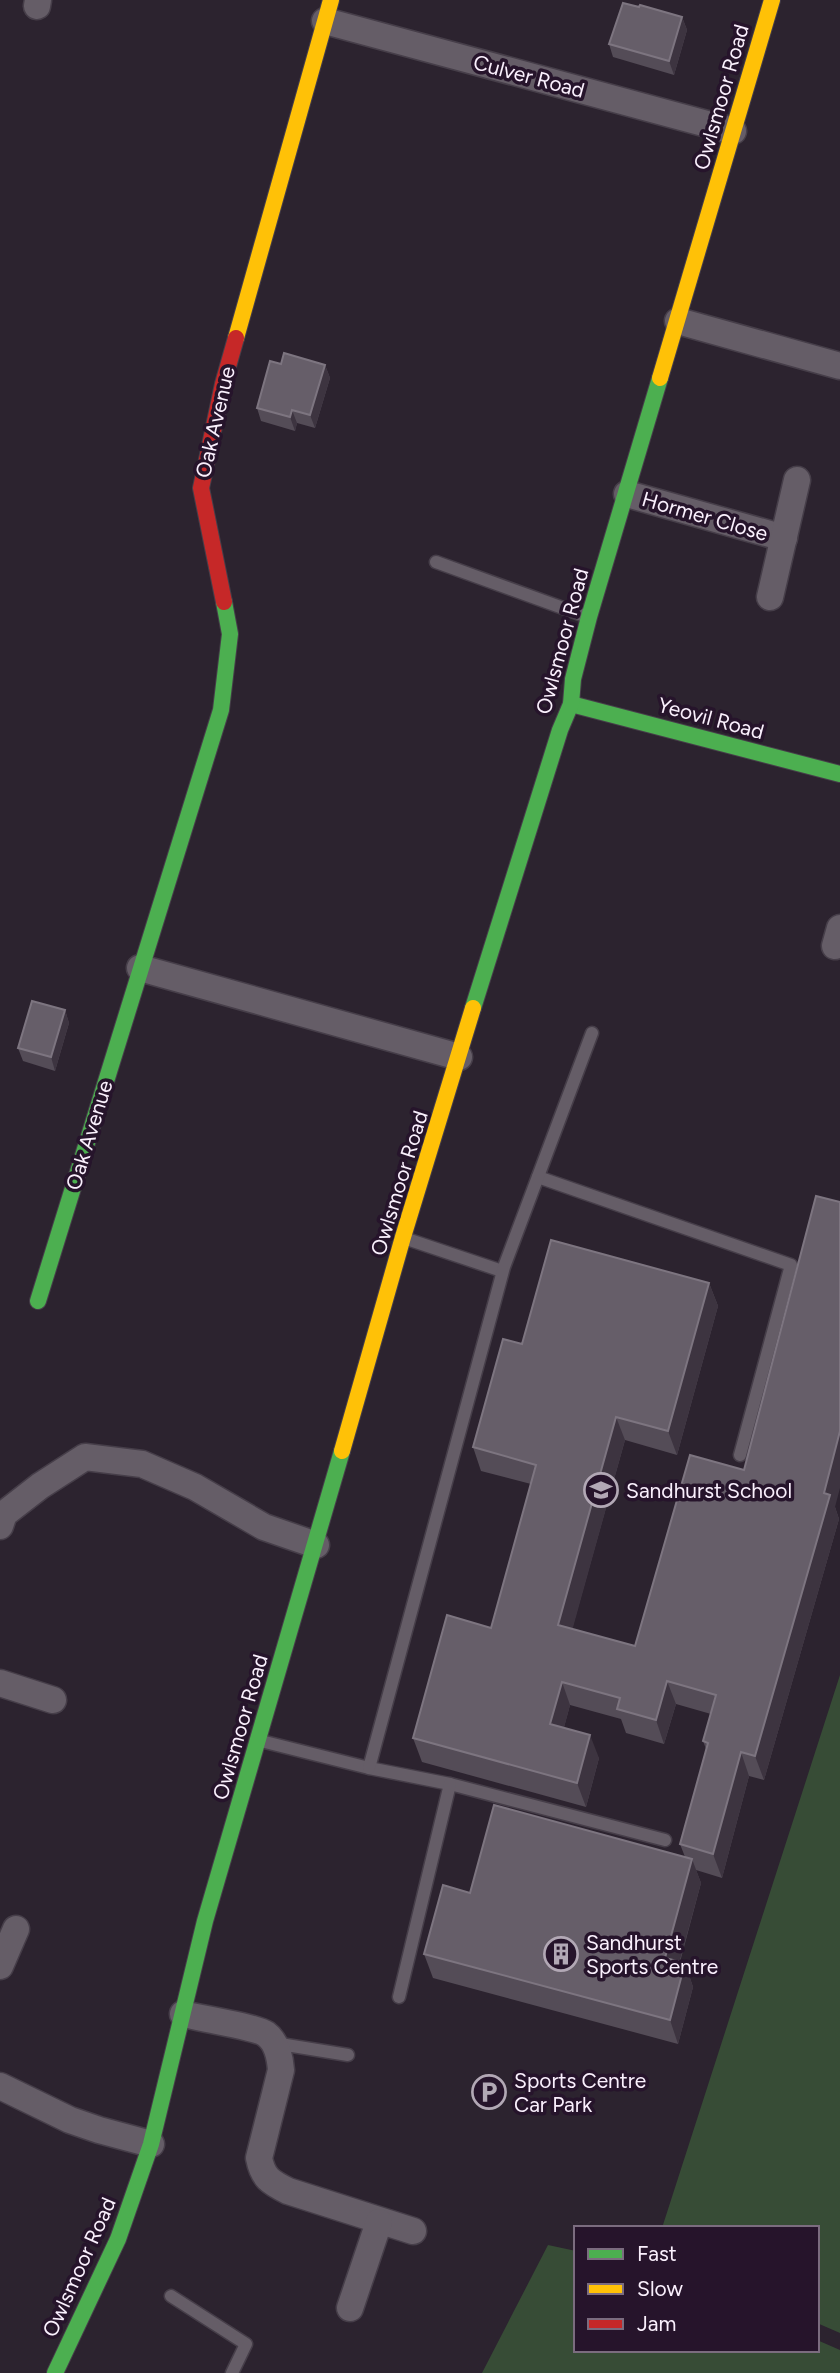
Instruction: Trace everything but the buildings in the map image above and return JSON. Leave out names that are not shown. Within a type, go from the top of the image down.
[{"type":"street","name":"Owlsmoor Road","points":[[55,2373],[118,2239],[151,2144],[205,1922],[257,1740],[316,1545],[403,1237],[518,861],[560,730],[571,704],[573,679],[589,617],[772,0]]},
{"type":"street","name":"Culver Road","points":[[328,10],[733,131]]},
{"type":"street","name":"Oak Avenue","points":[[38,1301],[221,710],[230,634],[201,488],[223,384],[328,10]]},
{"type":"street","points":[[677,321],[840,366]]},
{"type":"street","name":"Hormer Close","points":[[770,597],[797,480]]},
{"type":"street","name":"Hormer Close","points":[[627,494],[783,538]]},
{"type":"street","name":"Yeovil Road","points":[[571,704],[840,774]]},
{"type":"street","points":[[140,968],[460,1057]]},
{"type":"street","points":[[0,1526],[4,1514],[40,1486],[85,1457],[142,1464],[195,1487],[264,1527],[316,1545]]},
{"type":"street","points":[[0,1683],[52,1700]]},
{"type":"street","points":[[183,2014],[265,2033],[274,2043],[280,2057],[281,2070],[259,2158],[262,2172],[272,2183],[379,2222],[413,2231]]},
{"type":"street","points":[[0,2086],[70,2120],[151,2144]]},
{"type":"street","points":[[350,2308],[379,2222]]},
{"type":"lane","points":[[436,562],[589,617]]},
{"type":"lane","points":[[369,1768],[502,1272],[592,1033]]},
{"type":"lane","points":[[538,1177],[791,1265],[740,1455]]},
{"type":"lane","points":[[403,1237],[502,1272]]},
{"type":"lane","points":[[257,1740],[369,1768],[450,1784],[665,1840]]},
{"type":"lane","points":[[399,1997],[450,1784]]},
{"type":"lane","points":[[274,2043],[348,2056]]},
{"type":"lane","points":[[171,2296],[246,2344],[232,2373]]},
{"type":"green space","points":[[840,1675],[840,2333],[819,2324],[819,2226],[663,2226]]},
{"type":"green space","points":[[548,2245],[574,2251],[574,2352],[819,2352],[819,2341],[840,2350],[840,2373],[482,2373]]},
{"type":"traffic: fast","points":[[473,1008],[560,730],[571,704],[573,679],[589,617],[660,378]]},
{"type":"traffic: fast","points":[[38,1301],[221,710],[230,634],[224,602]]},
{"type":"traffic: fast","points":[[571,704],[840,774]]},
{"type":"traffic: fast","points":[[55,2373],[118,2239],[151,2144],[205,1921],[342,1451]]},
{"type":"traffic: slow","points":[[236,338],[331,0]]},
{"type":"traffic: slow","points":[[660,378],[772,0]]},
{"type":"traffic: slow","points":[[342,1451],[403,1237],[473,1008]]},
{"type":"traffic: jam","points":[[224,602],[201,488],[223,384],[236,338]]},
{"type":"place","name":"Sandhurst School","points":[[601,1490]]},
{"type":"place","name":"Sandhurst Sports Centre","points":[[561,1954]]},
{"type":"place","name":"Sports Centre Car Park","points":[[489,2092]]}]
